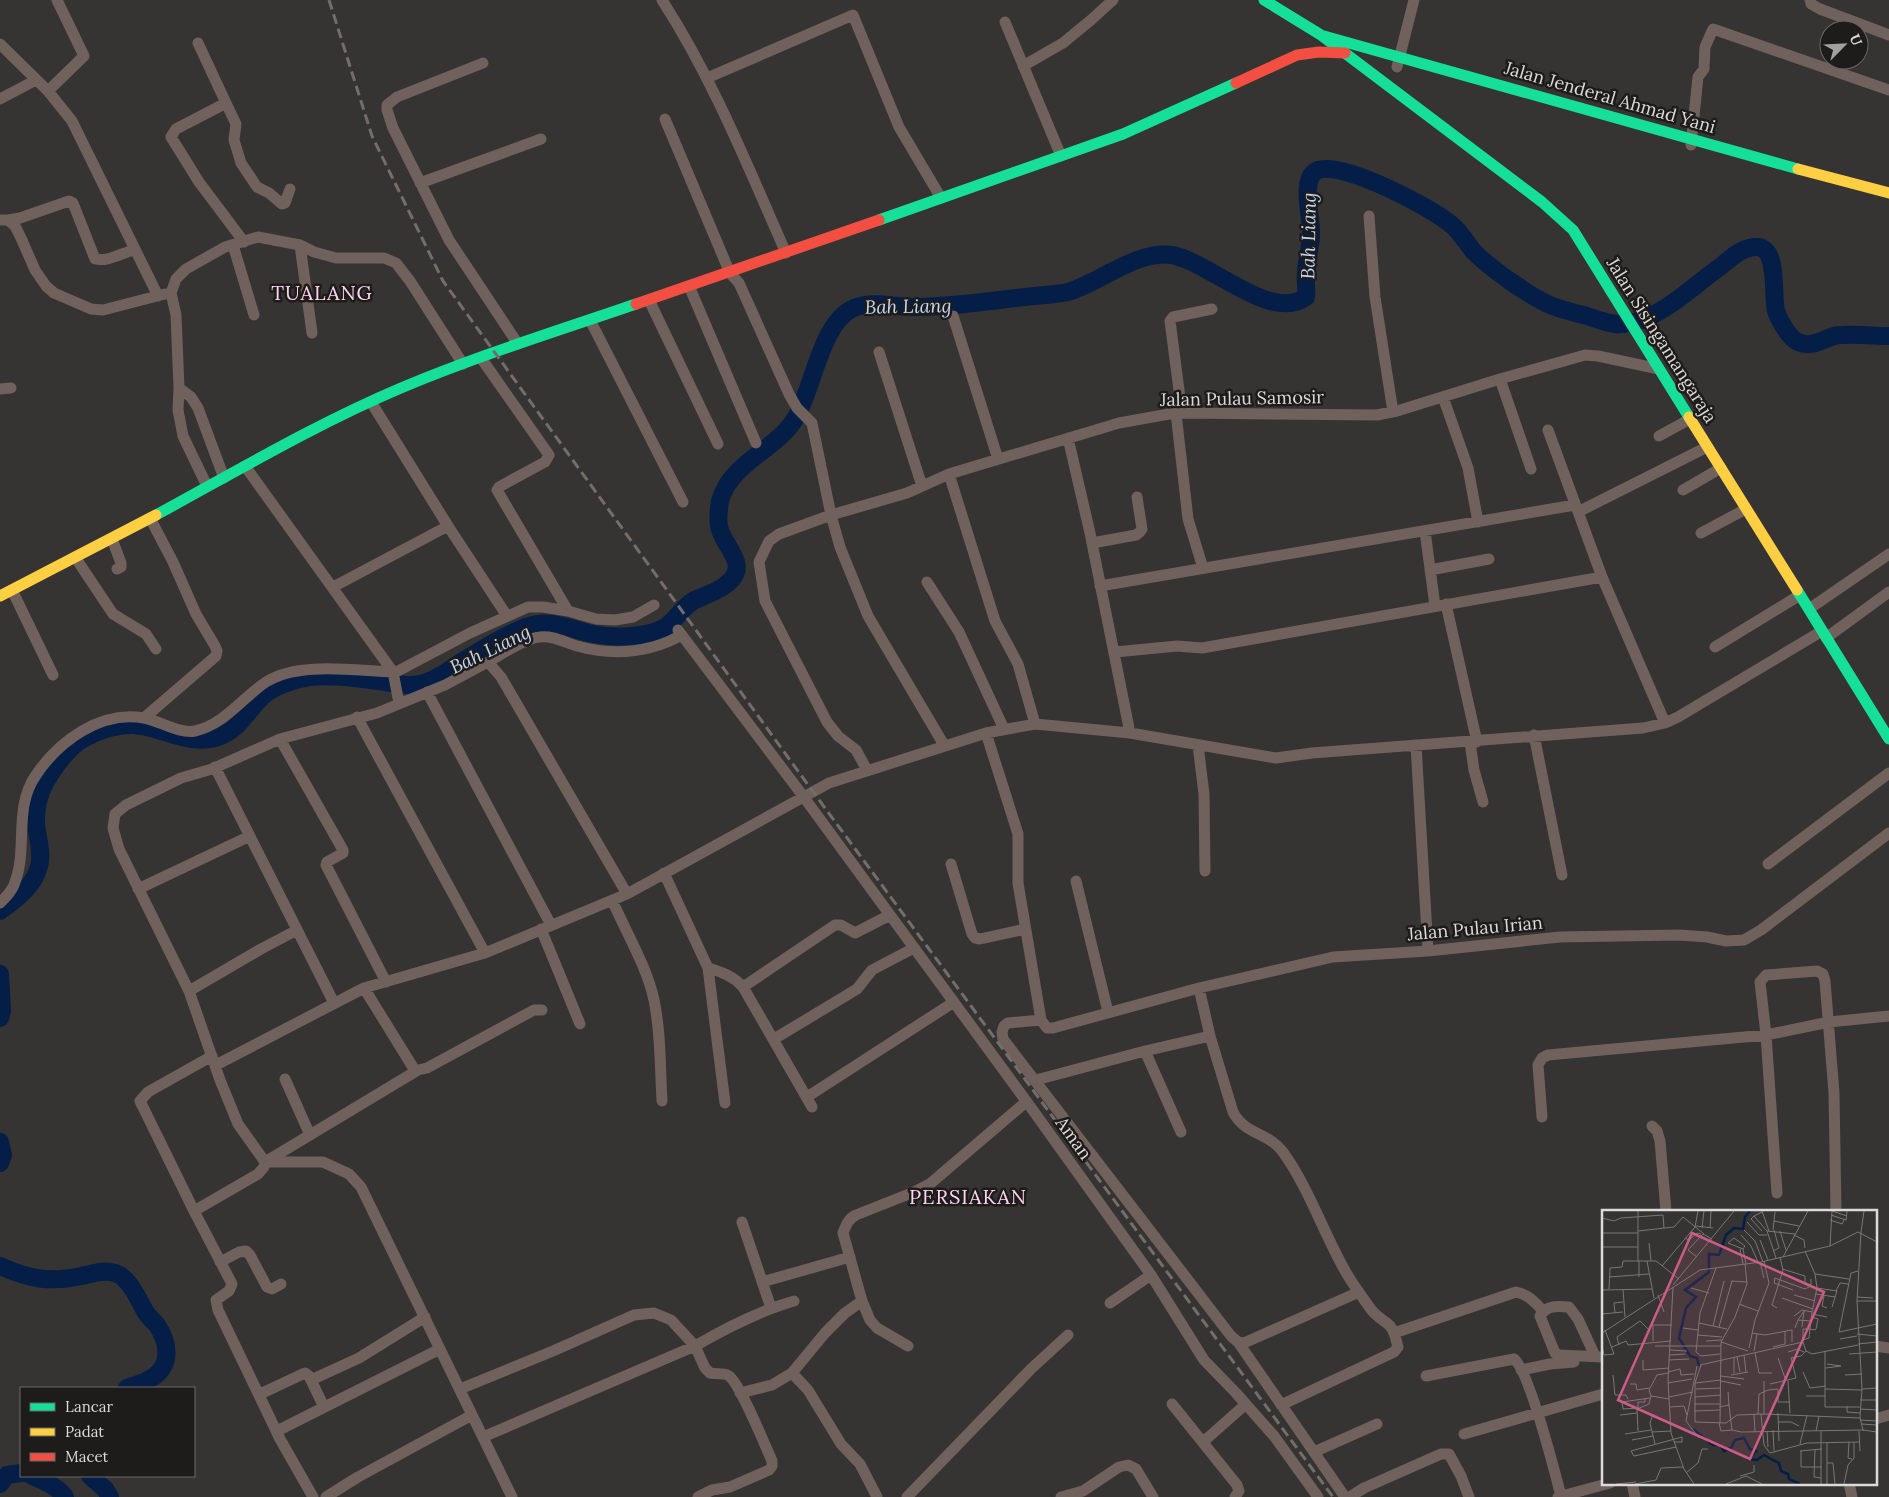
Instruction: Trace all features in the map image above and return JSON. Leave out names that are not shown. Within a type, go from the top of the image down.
[{"type":"main road","points":[[1264,0],[1321,35],[1306,44],[1297,55]]},
{"type":"main road","name":"Jalan Sisingamangaraja","points":[[1321,35],[1542,202],[1573,230],[1889,739]]},
{"type":"main road","name":"Jalan Jenderal Ahmad Yani","points":[[1321,35],[1399,61],[1889,198]]},
{"type":"main road","points":[[0,596],[112,539],[328,422],[402,388],[518,344],[730,273],[1123,134],[1297,55],[1319,52],[1345,53]]},
{"type":"main road","name":"Jalan Jenderal Ahmad Yani","points":[[1345,53],[1399,61]]},
{"type":"main road","name":"Jalan Jenderal Ahmad Yani","points":[[1691,142],[1889,193]]},
{"type":"street","points":[[48,91],[84,56],[57,0]]},
{"type":"street","points":[[662,0],[707,78],[786,253]]},
{"type":"street","points":[[1023,66],[1063,43],[1113,0]]},
{"type":"street","points":[[1399,61],[1414,0]]},
{"type":"street","points":[[1810,0],[1811,4],[1820,9],[1889,35]]},
{"type":"street","points":[[707,78],[853,14],[899,127],[941,198]]},
{"type":"street","points":[[1005,22],[1061,156]]},
{"type":"street","points":[[1691,142],[1698,77],[1704,68],[1704,47],[1713,29],[1889,90]]},
{"type":"street","points":[[198,43],[236,124],[234,140],[241,163],[257,187],[269,193],[282,204],[285,203],[290,189]]},
{"type":"street","points":[[0,44],[48,91],[72,121],[158,296]]},
{"type":"street","points":[[482,63],[397,97],[387,105],[394,128],[449,240],[518,344]]},
{"type":"street","points":[[0,99],[36,80]]},
{"type":"street","points":[[226,103],[176,130],[171,137],[239,243],[254,315]]},
{"type":"street","points":[[665,119],[730,273],[740,284],[797,408],[812,423],[831,515],[840,547],[868,616],[944,746]]},
{"type":"street","points":[[420,183],[541,140]]},
{"type":"street","points":[[3,218],[20,218],[69,201],[73,203],[95,259],[98,261],[107,259],[134,250]]},
{"type":"street","points":[[1370,216],[1374,296],[1393,412]]},
{"type":"street","points":[[3,218],[15,226],[35,270],[46,286],[54,293],[91,309],[103,310],[171,293]]},
{"type":"street","points":[[207,486],[183,436],[178,410],[180,388],[176,315],[171,293],[176,279],[186,269],[225,247],[258,237],[300,245],[314,252],[336,258],[384,258],[396,263],[410,281],[464,364]]},
{"type":"street","points":[[300,245],[312,333]]},
{"type":"street","points":[[689,286],[756,442]]},
{"type":"street","points":[[649,300],[718,444]]},
{"type":"street","points":[[1203,568],[1188,519],[1170,321],[1173,317],[1212,309]]},
{"type":"street","points":[[954,316],[998,459]]},
{"type":"street","points":[[590,320],[683,502]]},
{"type":"street","points":[[879,352],[922,486]]},
{"type":"street","name":"Jalan Pulau Samosir","points":[[867,770],[856,750],[838,736],[827,722],[765,601],[758,562],[769,541],[780,534],[831,515],[907,493],[949,474],[1119,423],[1179,413],[1377,414],[1393,412],[1585,355],[1659,369]]},
{"type":"street","points":[[481,358],[549,455],[545,462],[499,487],[497,490],[568,611]]},
{"type":"street","points":[[1500,379],[1531,469]]},
{"type":"street","points":[[180,388],[191,397],[198,408],[224,478]]},
{"type":"street","points":[[1443,397],[1468,468],[1478,522]]},
{"type":"street","points":[[371,402],[448,526],[507,616]]},
{"type":"street","points":[[1659,436],[1690,420]]},
{"type":"street","points":[[1548,430],[1602,577],[1665,723]]},
{"type":"street","points":[[1068,438],[1115,652],[1130,733]]},
{"type":"street","points":[[1100,586],[1478,522],[1576,508],[1707,447]]},
{"type":"street","points":[[245,466],[394,674],[398,700]]},
{"type":"street","points":[[1683,490],[1721,468]]},
{"type":"street","points":[[949,474],[995,621],[1018,664],[1035,724]]},
{"type":"street","points":[[1092,543],[1136,535],[1140,532],[1142,529],[1137,497]]},
{"type":"street","points":[[1701,533],[1746,509]]},
{"type":"street","points":[[144,718],[216,656],[217,653],[150,518]]},
{"type":"street","points":[[332,587],[448,526]]},
{"type":"street","points":[[1425,531],[1430,570],[1441,605],[1473,742],[1474,770],[1483,802]]},
{"type":"street","points":[[112,539],[121,562],[120,567],[117,569]]},
{"type":"street","points":[[1809,609],[1889,554]]},
{"type":"street","points":[[75,557],[113,614],[142,631],[150,638],[156,649]]},
{"type":"street","points":[[1430,570],[1489,559]]},
{"type":"street","points":[[1115,652],[1177,646],[1202,648],[1602,577]]},
{"type":"street","points":[[927,582],[959,632],[1004,729]]},
{"type":"street","points":[[12,590],[54,675]]},
{"type":"street","points":[[313,1497],[277,1431],[215,1304],[216,1300],[232,1288],[232,1284],[140,1101],[148,1092],[364,988],[485,953],[627,894],[829,783],[986,733],[1035,724],[1130,733],[1276,758],[1312,753],[1643,728],[1665,723],[1678,717],[1824,635],[1889,592]]},
{"type":"street","points":[[1714,647],[1800,596]]},
{"type":"street","points":[[0,903],[15,884],[19,869],[20,834],[25,799],[35,776],[63,744],[86,729],[109,719],[122,716],[144,718],[186,731],[194,731],[223,718],[268,680],[287,673],[317,669],[394,674],[528,607],[543,607],[568,611],[596,619],[615,620],[633,617],[654,605]]},
{"type":"street","name":"Aman","points":[[488,662],[530,640],[540,637],[549,637],[594,651],[616,653],[656,646],[680,632],[804,796],[1026,1102],[1151,1276],[1204,1360],[1274,1436],[1318,1497]]},
{"type":"street","points":[[265,1162],[238,1124],[189,992],[119,849],[113,828],[115,814],[126,805],[181,778],[215,767],[280,739],[377,713],[398,700],[445,685],[488,662],[501,677],[627,894]]},
{"type":"street","points":[[427,692],[546,927],[580,1024]]},
{"type":"street","points":[[357,717],[485,953]]},
{"type":"street","points":[[986,733],[1018,834],[1018,883],[1042,1020],[1008,1023],[1004,1026],[1002,1032],[1004,1039],[1231,1336],[1238,1342],[1345,1497]]},
{"type":"street","points":[[1534,735],[1562,875]]},
{"type":"street","points":[[280,739],[343,850],[342,853],[327,862],[326,865],[386,982]]},
{"type":"street","points":[[1198,745],[1204,794],[1205,871]]},
{"type":"street","points":[[1416,745],[1428,951]]},
{"type":"street","points":[[215,767],[334,1003]]},
{"type":"street","points":[[1768,864],[1889,773]]},
{"type":"street","name":"Jalan Pulau Irian","points":[[1042,1020],[1048,1028],[1053,1028],[1199,988],[1333,957],[1428,951],[1560,938],[1679,935],[1707,937],[1726,942],[1744,940],[1761,930],[1889,833]]},
{"type":"street","points":[[138,889],[250,836]]},
{"type":"street","points":[[951,864],[972,934],[975,938],[980,939],[1025,929]]},
{"type":"street","points":[[664,873],[708,968],[725,1103]]},
{"type":"street","points":[[1076,880],[1108,1012]]},
{"type":"street","points":[[612,900],[654,998],[662,1101]]},
{"type":"street","points":[[743,987],[835,925],[841,925],[855,932],[890,916]]},
{"type":"street","points":[[189,992],[261,949],[298,930]]},
{"type":"street","points":[[774,1039],[858,989],[872,970],[914,948]]},
{"type":"street","points":[[708,968],[728,974],[743,987],[810,1102],[954,1002]]},
{"type":"street","points":[[1777,1193],[1766,1035],[1760,982],[1766,975],[1818,971],[1823,974],[1826,981],[1834,1093],[1836,1210]]},
{"type":"street","points":[[364,988],[414,1069],[418,1070]]},
{"type":"street","points":[[1199,988],[1210,1036],[1233,1112],[1244,1127],[1265,1136],[1282,1150],[1343,1267],[1372,1311],[1394,1333],[1398,1347],[1394,1352],[1282,1405]]},
{"type":"street","points":[[194,1211],[258,1174],[264,1167],[265,1162],[418,1070],[427,1068],[534,1010],[542,1010]]},
{"type":"street","points":[[1542,1117],[1538,1065],[1542,1058],[1548,1054],[1706,1042],[1766,1035],[1828,1022],[1889,1016]]},
{"type":"street","points":[[1036,1080],[1210,1036]]},
{"type":"street","points":[[1145,1051],[1180,1132]]},
{"type":"street","points":[[284,1079],[310,1135]]},
{"type":"street","points":[[908,1346],[877,1328],[870,1320],[862,1301],[843,1233],[846,1224],[851,1218],[931,1183],[1026,1102]]},
{"type":"street","points":[[1652,1126],[1657,1131],[1660,1141],[1666,1210]]},
{"type":"street","points":[[265,1162],[323,1162],[349,1174],[360,1187],[512,1497]]},
{"type":"street","points":[[742,1222],[771,1308]]},
{"type":"street","points":[[220,1262],[246,1251],[268,1287],[272,1289],[282,1284]]},
{"type":"street","points":[[762,1282],[850,1257]]},
{"type":"street","points":[[1110,1303],[1151,1276]]},
{"type":"street","points":[[1238,1342],[1244,1343],[1359,1292]]},
{"type":"street","points":[[1394,1333],[1516,1292],[1532,1298],[1543,1311]]},
{"type":"street","points":[[483,1437],[695,1346],[715,1334],[771,1308],[794,1301]]},
{"type":"street","points":[[740,1393],[772,1385],[792,1373],[845,1313],[862,1301]]},
{"type":"street","points":[[1552,1306],[1568,1307],[1578,1319],[1600,1358],[1559,1355],[1556,1353],[1540,1316],[1543,1311],[1552,1306]]},
{"type":"street","points":[[460,1389],[553,1352],[634,1315],[654,1313],[661,1315],[670,1320],[695,1346],[705,1368],[710,1372],[727,1375],[740,1393],[772,1461],[770,1470],[730,1487],[712,1490],[698,1497]]},
{"type":"street","points":[[311,1380],[359,1358],[425,1318]]},
{"type":"street","points":[[907,1497],[1019,1381],[1068,1335]]},
{"type":"street","points":[[1876,1346],[1889,1348]]},
{"type":"street","points":[[277,1431],[440,1349]]},
{"type":"street","points":[[1521,1370],[1550,1364],[1600,1358]]},
{"type":"street","points":[[1426,1376],[1514,1360],[1518,1362],[1529,1386],[1538,1414],[1560,1497],[1604,1489]]},
{"type":"street","points":[[260,1394],[302,1373],[309,1376],[324,1408]]},
{"type":"street","points":[[792,1373],[808,1390],[841,1444],[860,1464],[877,1497]]},
{"type":"street","points":[[1464,1434],[1602,1394]]},
{"type":"street","points":[[1172,1404],[1237,1485],[1239,1491],[1235,1497]]},
{"type":"street","points":[[1203,1442],[1246,1404]]},
{"type":"street","points":[[326,1497],[358,1477],[472,1415]]},
{"type":"street","points":[[1876,1419],[1889,1415]]},
{"type":"street","points":[[1314,1452],[1377,1424]]},
{"type":"street","points":[[1350,1497],[1364,1488],[1441,1454],[1449,1454],[1461,1476],[1469,1497]]},
{"type":"street","points":[[1061,1497],[1083,1490],[1119,1467],[1128,1465],[1136,1469],[1153,1497]]},
{"type":"street","points":[[1632,1484],[1635,1497]]},
{"type":"street","points":[[1849,1484],[1852,1497]]},
{"type":"waterway","name":"Bah Liang","points":[[0,911],[24,892],[37,873],[40,856],[36,811],[46,782],[57,764],[71,748],[96,732],[109,728],[134,725],[145,726],[197,740],[218,737],[237,725],[257,702],[270,691],[295,680],[328,676],[404,685],[420,684],[436,678],[485,647],[526,627],[552,624],[593,634],[610,636],[642,635],[668,625],[693,601],[724,586],[733,578],[736,571],[734,556],[721,534],[719,526],[720,501],[725,488],[743,467],[777,440],[795,419],[833,327],[843,315],[854,308],[868,304],[913,307],[969,304],[1063,293],[1081,287],[1132,262],[1159,255],[1172,255],[1187,260],[1258,297],[1275,302],[1292,303],[1306,297],[1306,271],[1311,234],[1308,199],[1309,181],[1312,174],[1318,170],[1330,169],[1347,172],[1366,179],[1427,208],[1453,226],[1474,252],[1503,276],[1539,300],[1564,310],[1615,324],[1626,324],[1641,320],[1675,302],[1738,253],[1747,248],[1758,247],[1765,250],[1772,264],[1775,304],[1779,319],[1795,340],[1807,344],[1839,335],[1889,336]]},
{"type":"waterway","name":"Bah Liang","points":[[0,974],[2,1011],[0,1018]]},
{"type":"waterway","name":"Bah Liang","points":[[0,1142],[3,1155],[0,1163]]},
{"type":"waterway","name":"Bah Liang","points":[[0,1266],[30,1277],[49,1279],[70,1278],[98,1272],[115,1273],[125,1279],[133,1289],[146,1313],[157,1325],[166,1348],[165,1363],[156,1375],[143,1383],[130,1387]]},
{"type":"waterway","name":"Bah Liang","points":[[0,1484],[7,1475],[20,1473]]},
{"type":"waterway","name":"Bah Liang","points":[[34,1477],[54,1487],[65,1497]]},
{"type":"waterway","name":"Bah Liang","points":[[91,1477],[105,1489],[110,1497]]},
{"type":"railway","points":[[329,0],[372,136],[443,281],[811,789],[1333,1497]]},
{"type":"traffic: fast","points":[[1264,0],[1321,35],[1542,202],[1573,230],[1689,417]]},
{"type":"traffic: fast","points":[[1324,36],[1798,169]]},
{"type":"traffic: fast","points":[[879,220],[1123,134],[1236,83]]},
{"type":"traffic: fast","points":[[156,515],[307,432],[369,402],[488,354],[636,304]]},
{"type":"traffic: fast","points":[[1797,590],[1889,739]]},
{"type":"traffic: slow","points":[[1798,169],[1889,193]]},
{"type":"traffic: slow","points":[[1689,417],[1797,590]]},
{"type":"traffic: slow","points":[[0,596],[156,515]]},
{"type":"traffic: jam","points":[[1236,83],[1297,55],[1319,52],[1345,53]]},
{"type":"traffic: jam","points":[[636,304],[879,220]]},
{"type":"district","name":"TUALANG","points":[[322,292]]},
{"type":"district","name":"PERSIAKAN","points":[[968,1196]]}]
